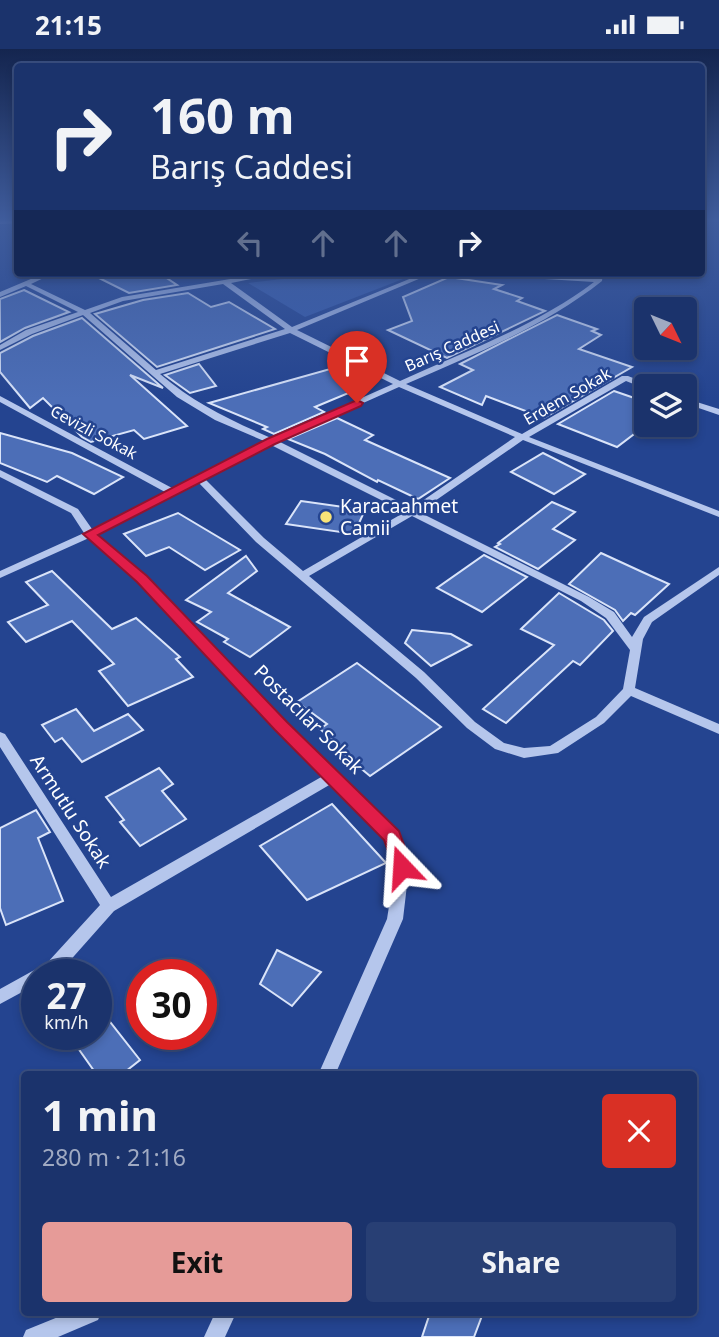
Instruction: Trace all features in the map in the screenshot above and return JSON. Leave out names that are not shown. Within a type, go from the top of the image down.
[{"type":"street","points":[[0,295],[37,279]]},
{"type":"street","points":[[0,348],[29,332],[122,299],[247,279]]},
{"type":"street","points":[[157,372],[290,330],[415,279]]},
{"type":"street","name":"Barış Caddesi","points":[[0,575],[90,534],[271,441],[520,330],[572,302],[598,279]]},
{"type":"street","points":[[0,283],[11,290]]},
{"type":"street","points":[[226,283],[290,330],[400,384],[522,437],[719,514]]},
{"type":"street","points":[[26,284],[84,312],[157,372],[180,395],[218,418],[271,441],[585,599],[610,615],[635,654]]},
{"type":"street","points":[[625,379],[634,382]]},
{"type":"street","name":"Erdem Sokak","points":[[522,437],[625,379]]},
{"type":"street","name":"Cevizli Sokak","points":[[0,399],[173,492]]},
{"type":"street","points":[[697,404],[719,412]]},
{"type":"street","points":[[301,576],[412,512],[522,437]]},
{"type":"street","name":"Postacılar Sokak","points":[[0,473],[75,511],[90,534],[142,579],[281,726],[393,837],[402,867],[395,919],[328,1071]]},
{"type":"street","points":[[200,479],[260,540],[420,674],[471,725],[500,746],[524,753],[553,750],[600,719],[629,690],[637,639],[648,620],[719,570]]},
{"type":"street","points":[[629,690],[719,729]]},
{"type":"street","name":"Armutlu Sokak","points":[[0,737],[109,906]]},
{"type":"street","points":[[61,959],[109,906],[333,776]]},
{"type":"street","points":[[0,997],[21,985]]},
{"type":"street","points":[[33,1337],[84,1316]]},
{"type":"street","points":[[214,1337],[224,1316]]},
{"type":"shaded area","points":[[282,279],[403,279],[305,317],[248,283]]},
{"type":"building","points":[[101,279],[168,279],[177,285],[129,293]]},
{"type":"building","points":[[444,279],[463,279],[502,285],[494,289],[522,298],[517,301],[545,311],[447,358],[388,330],[412,321],[403,297]]},
{"type":"building","points":[[24,290],[69,312],[25,328],[0,342],[0,299]]},
{"type":"building","points":[[188,293],[211,307],[229,302],[275,329],[157,367],[95,314],[143,300]]},
{"type":"building","points":[[557,315],[597,329],[592,331],[601,335],[579,349],[632,367],[544,418],[486,396],[482,405],[440,387],[473,370],[460,364]]},
{"type":"building","points":[[82,318],[163,388],[130,375],[187,426],[144,439],[134,430],[91,442],[82,437],[43,398],[30,408],[0,372],[0,353],[33,336]]},
{"type":"building","points":[[199,364],[216,386],[190,393],[165,375]]},
{"type":"building","points":[[330,369],[363,387],[315,407],[324,412],[274,434],[263,429],[267,427],[209,403]]},
{"type":"building","points":[[614,391],[634,398],[634,434],[617,447],[558,424]]},
{"type":"building","points":[[337,418],[373,435],[365,440],[450,478],[418,499],[288,439]]},
{"type":"building","points":[[0,433],[72,453],[123,477],[94,494],[57,476],[47,482],[0,463]]},
{"type":"building","points":[[543,453],[585,474],[554,494],[511,472]]},
{"type":"building","name":"Karacaahmet Camii","points":[[301,501],[365,510],[354,534],[286,524]]},
{"type":"building","points":[[552,502],[575,512],[553,529],[575,540],[538,569],[495,547],[500,544],[498,543]]},
{"type":"building","points":[[178,513],[240,550],[205,570],[169,547],[146,556],[124,534]]},
{"type":"building","points":[[601,553],[669,584],[635,615],[631,613],[623,621],[615,610],[569,584]]},
{"type":"building","points":[[484,555],[527,577],[482,612],[437,588]]},
{"type":"building","points":[[246,556],[257,571],[228,593],[290,627],[250,657],[224,642],[228,639],[197,622],[211,612],[186,600]]},
{"type":"building","points":[[52,571],[112,629],[136,618],[180,657],[176,659],[193,677],[128,706],[99,671],[114,664],[72,621],[26,642],[8,622],[48,605],[26,582]]},
{"type":"building","points":[[559,593],[604,620],[613,631],[580,665],[573,661],[506,723],[483,709],[554,645],[521,629]]},
{"type":"building","points":[[412,630],[451,634],[471,645],[431,666],[405,643]]},
{"type":"building","points":[[357,663],[441,727],[370,776],[346,756],[350,754],[320,729],[327,724],[297,702]]},
{"type":"building","points":[[76,709],[94,731],[128,714],[143,730],[82,762],[62,738],[55,742],[42,725]]},
{"type":"building","points":[[159,768],[173,784],[162,791],[186,819],[140,846],[120,822],[124,820],[106,797]]},
{"type":"building","points":[[332,804],[386,863],[307,900],[260,846]]},
{"type":"building","points":[[36,810],[50,832],[38,838],[63,901],[6,925],[0,908],[0,828]]},
{"type":"building","points":[[277,950],[321,972],[292,1006],[260,984]]},
{"type":"building","points":[[112,1024],[126,1042],[126,1050],[132,1050],[140,1060],[126,1071],[94,1071],[79,1050],[112,1050]]},
{"type":"building","points":[[429,1316],[482,1316],[474,1337],[422,1337]]},
{"type":"place","name":"Karacaahmet Camii","points":[[326,517]]},
{"type":"route","points":[[357,403],[271,441],[90,534],[142,579],[281,726],[393,837],[402,867]]}]
